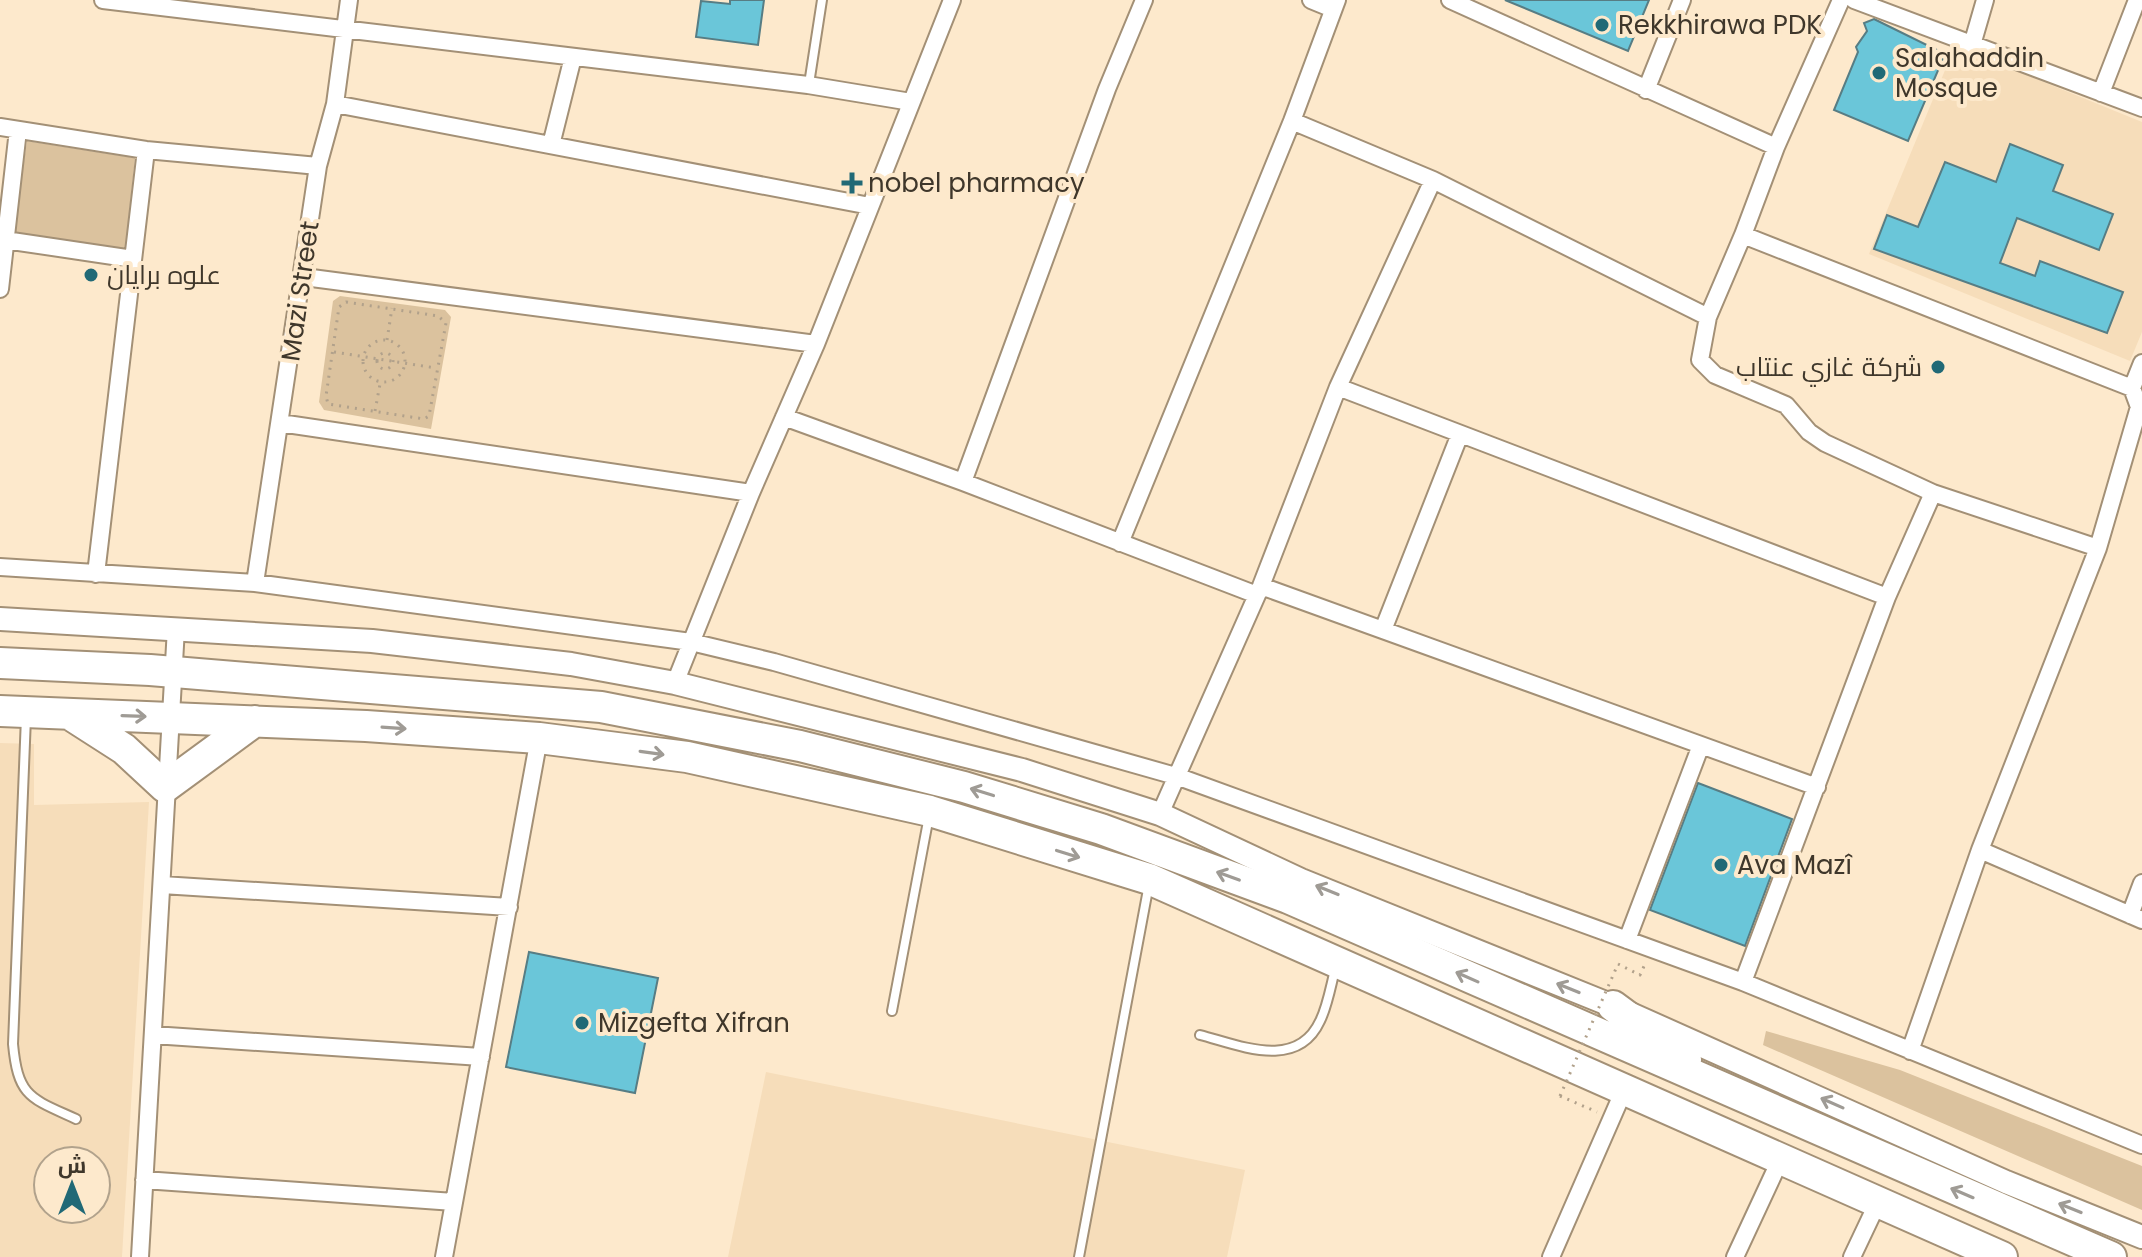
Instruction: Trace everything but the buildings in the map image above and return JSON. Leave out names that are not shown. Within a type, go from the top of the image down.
[{"type":"highway","points":[[0,663],[172,672],[601,707],[800,746],[964,787],[1101,829],[1288,898],[2111,1257]]},
{"type":"highway","points":[[13,712],[255,721],[539,738],[687,757],[930,811],[1149,879],[2002,1257]]},
{"type":"highway","points":[[69,714],[124,749],[165,787],[255,721]]},
{"type":"highway","points":[[1613,1006],[1744,1098]]},
{"type":"main road","points":[[0,619],[372,641],[571,664],[675,683],[898,736],[1022,770],[1160,814],[1301,880],[1613,1006],[2006,1182],[2142,1237]]},
{"type":"street","points":[[103,0],[808,85],[911,102]]},
{"type":"street","name":"Mazi Street","points":[[255,583],[304,277],[318,166],[335,104],[349,0]]},
{"type":"street","points":[[675,683],[751,493],[816,344],[952,0]]},
{"type":"street","points":[[963,482],[1107,89],[1144,0]]},
{"type":"street","points":[[1120,543],[1292,121],[1335,5],[1311,0]]},
{"type":"street","points":[[1450,0],[1776,147]]},
{"type":"street","points":[[1646,90],[1682,0]]},
{"type":"street","points":[[1841,0],[1776,147],[1708,317],[1700,360],[1715,375],[1786,405],[1809,432],[1825,443],[1933,493],[2098,548]]},
{"type":"street","points":[[1854,0],[2142,108]]},
{"type":"street","points":[[1972,45],[1985,0]]},
{"type":"street","points":[[2101,93],[2137,0]]},
{"type":"street","points":[[551,145],[573,57]]},
{"type":"street","points":[[335,104],[870,206]]},
{"type":"street","points":[[1292,121],[1433,180],[1708,317]]},
{"type":"street","points":[[0,127],[146,150],[318,166]]},
{"type":"street","points":[[0,289],[18,130]]},
{"type":"street","points":[[96,574],[146,150]]},
{"type":"street","points":[[1160,814],[1259,591],[1338,387],[1433,180]]},
{"type":"street","points":[[1743,235],[2132,388]]},
{"type":"street","points":[[5,240],[133,259]]},
{"type":"street","points":[[304,277],[816,344]]},
{"type":"street","points":[[1910,1051],[1980,850],[2098,548],[2137,436],[2139,407],[2132,388],[2142,363]]},
{"type":"street","points":[[1338,387],[1887,597]]},
{"type":"street","points":[[784,417],[1120,543],[1383,630],[1817,787]]},
{"type":"street","points":[[280,423],[751,493]]},
{"type":"street","points":[[1383,630],[1460,434]]},
{"type":"street","points":[[1743,982],[1887,597],[1933,493]]},
{"type":"street","points":[[0,567],[255,583],[691,642],[1179,777],[1743,982],[2142,1145]]},
{"type":"street","points":[[140,1257],[176,628]]},
{"type":"street","points":[[444,1257],[539,738]]},
{"type":"street","points":[[1627,940],[1701,745]]},
{"type":"street","points":[[1980,850],[2136,917],[2142,883]]},
{"type":"street","points":[[162,885],[509,907]]},
{"type":"street","points":[[153,1035],[481,1057]]},
{"type":"street","points":[[1551,1257],[1624,1090]]},
{"type":"street","points":[[1735,1257],[1781,1158]]},
{"type":"street","points":[[144,1180],[454,1202]]},
{"type":"street","points":[[1852,1257],[1878,1202]]},
{"type":"lane","points":[[808,85],[822,0]]},
{"type":"lane","points":[[13,712],[13,1044],[16,1079],[35,1100],[76,1119]]},
{"type":"lane","points":[[892,1011],[930,811]]},
{"type":"lane","points":[[1079,1257],[1149,879]]},
{"type":"lane","points":[[1200,1035],[1271,1053],[1288,1051],[1308,1037],[1320,1023],[1338,962]]},
{"type":"path","points":[[387,340],[395,289]]},
{"type":"path","points":[[346,302],[393,307],[438,316],[446,323],[429,416],[424,419],[328,404],[326,396],[339,307],[346,302]]},
{"type":"path","points":[[387,340],[399,346],[405,365],[393,380],[380,382],[368,374],[364,357],[373,343],[387,340]]},
{"type":"path","points":[[333,352],[436,368]]},
{"type":"path","points":[[376,359],[387,353],[393,362]]},
{"type":"path","points":[[376,359],[383,369],[393,362]]},
{"type":"path","points":[[375,411],[380,382]]},
{"type":"path","points":[[1581,1105],[1560,1096],[1618,964],[1640,975]]},
{"type":"shaded area","points":[[1955,46],[2142,122],[2142,332],[2130,361],[1869,254]]},
{"type":"shaded area","points":[[27,141],[135,158],[125,251],[13,234]]},
{"type":"shaded area","points":[[340,296],[445,310],[451,317],[431,429],[324,410],[319,402],[333,301]]},
{"type":"shaded area","points":[[0,743],[34,744],[34,805],[149,802],[122,1257],[0,1257]]},
{"type":"shaded area","points":[[1766,1031],[1900,1070],[2142,1166],[2142,1210],[1763,1045]]},
{"type":"shaded area","points":[[766,1072],[1245,1170],[1227,1257],[728,1257]]},
{"type":"place","name":"Rekkhirawa PDK","points":[[1602,25]]},
{"type":"place","name":"Salahaddin Mosque","points":[[1879,73]]},
{"type":"place","name":"nobel pharmacy","points":[[852,183]]},
{"type":"place","name":"علوه برايان","points":[[91,275]]},
{"type":"place","name":"شركة غازي عنتاب","points":[[1938,367]]},
{"type":"place","name":"Ava Mazî","points":[[1721,865]]},
{"type":"place","name":"Mizgefta Xifran","points":[[582,1023]]}]
